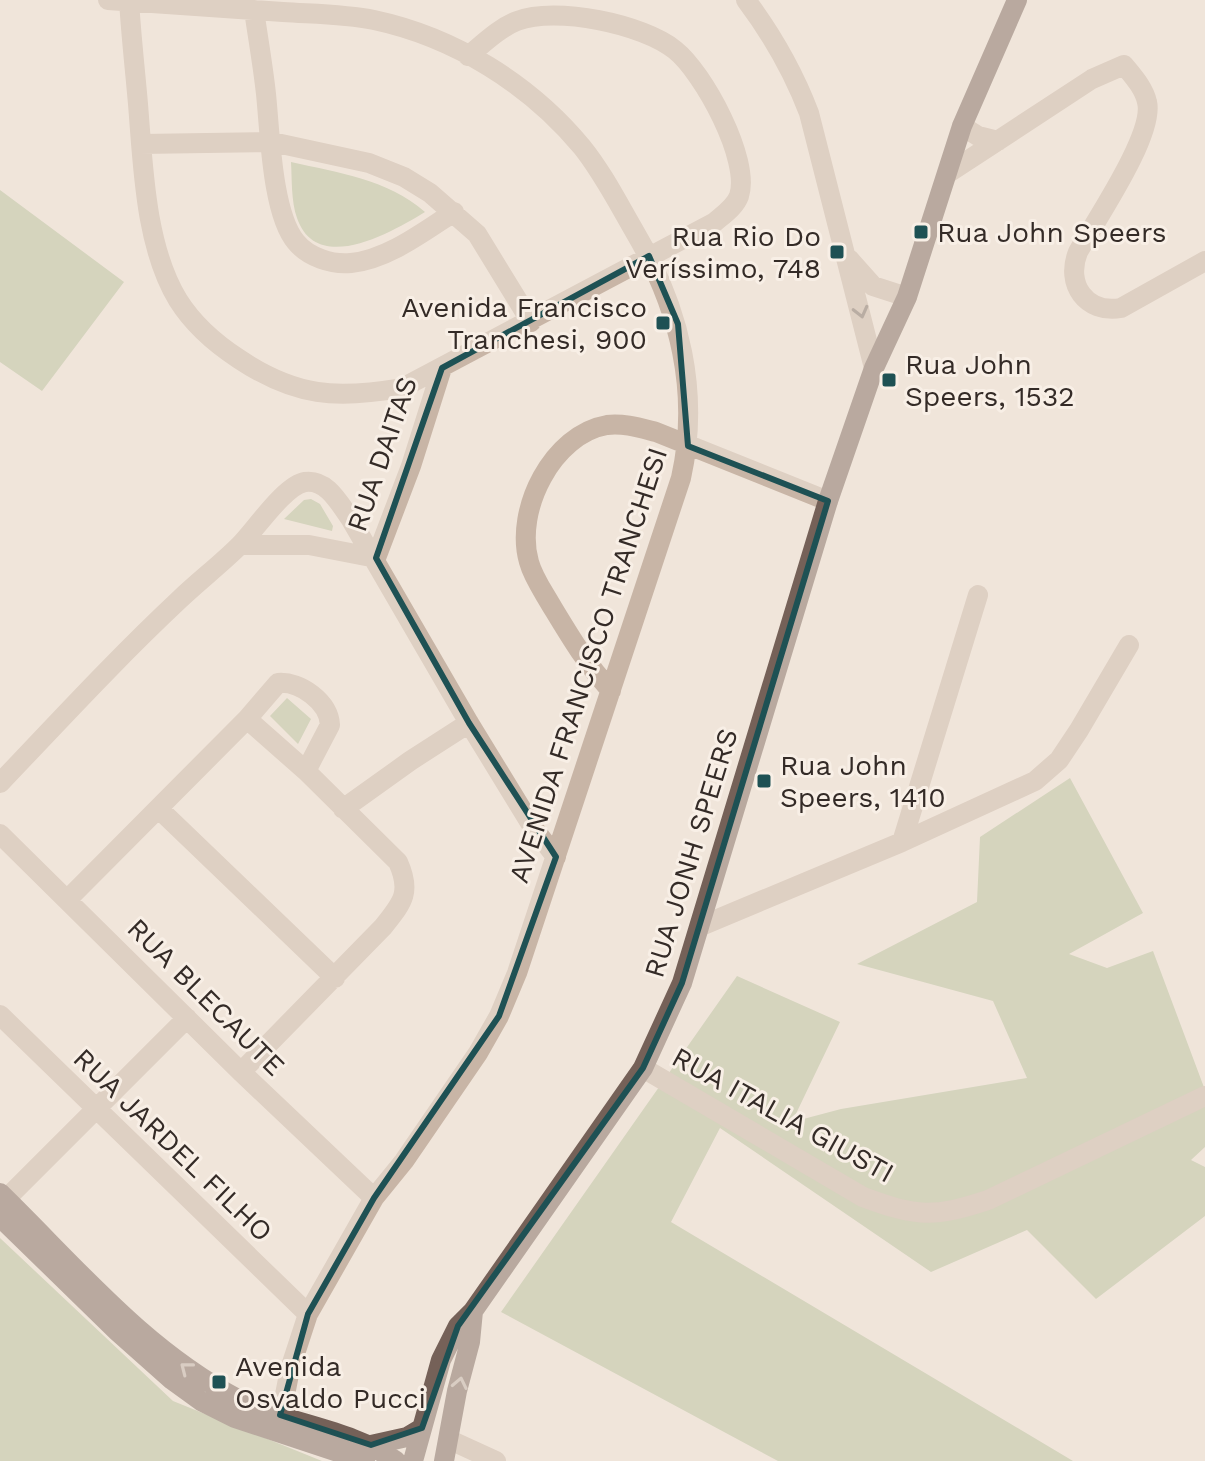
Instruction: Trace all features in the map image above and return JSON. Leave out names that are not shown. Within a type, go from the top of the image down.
[{"type":"main road","name":"RUA JONH SPEERS","points":[[413,1461],[441,1360],[458,1326],[473,1311],[643,1068],[682,983],[828,501],[874,368],[907,297],[962,126],[1017,0]]},
{"type":"main road","points":[[2,1204],[128,1321],[193,1374],[279,1424],[396,1461]]},
{"type":"main road","name":"RUA JONH SPEERS","points":[[447,1454],[457,1391],[470,1342],[473,1311]]},
{"type":"main road","points":[[368,1453],[422,1428]]},
{"type":"street","points":[[122,0],[147,199],[165,274],[178,301],[234,356],[282,384],[313,393],[337,396],[402,388],[715,222],[739,196],[741,180],[733,145],[718,109],[690,64],[674,49],[647,33],[595,19],[531,17],[516,21],[468,56]]},
{"type":"street","name":"AVENIDA FRANCISCO TRANCHESI","points":[[122,0],[374,20],[439,41],[487,65],[532,96],[582,147],[649,256],[678,324],[688,403],[688,446],[681,478],[522,960],[499,1016],[470,1065],[404,1161],[374,1198],[308,1314],[290,1369],[279,1424]]},
{"type":"street","points":[[746,0],[771,33],[793,73],[809,113],[874,368]]},
{"type":"street","points":[[254,10],[277,189],[286,224],[295,242],[307,253],[321,259],[350,263],[370,259],[412,240],[454,212]]},
{"type":"street","points":[[947,174],[1092,79],[1124,65],[1136,79],[1147,102],[1144,135],[1078,252],[1073,264],[1075,283],[1091,304],[1107,310],[1121,308],[1202,268]]},
{"type":"street","points":[[962,126],[978,136],[998,141]]},
{"type":"street","points":[[141,144],[272,142],[382,168],[430,193],[477,234],[531,322]]},
{"type":"street","points":[[847,256],[873,286],[907,297]]},
{"type":"street","name":"RUA DAITAS","points":[[376,558],[406,479],[442,368]]},
{"type":"street","points":[[611,691],[583,659],[528,561],[527,522],[549,465],[588,431],[608,425],[630,425],[828,501]]},
{"type":"street","points":[[0,783],[180,599],[240,545],[285,494],[307,481],[319,483],[330,490],[376,558],[387,583],[469,723],[532,826],[556,857]]},
{"type":"street","points":[[240,545],[309,545],[376,558]]},
{"type":"street","points":[[902,842],[978,595]]},
{"type":"street","points":[[701,926],[902,842],[1035,781],[1059,760],[1073,740],[1129,645]]},
{"type":"street","points":[[68,899],[247,719],[278,683],[295,683],[303,688],[325,710],[330,725],[306,771]]},
{"type":"street","points":[[241,1072],[383,927],[404,900],[405,888],[404,875],[398,862],[306,771],[247,719]]},
{"type":"street","points":[[343,809],[469,723]]},
{"type":"street","points":[[159,809],[335,978]]},
{"type":"street","name":"RUA BLECAUTE","points":[[0,834],[241,1072],[374,1198]]},
{"type":"street","name":"RUA JARDEL FILHO","points":[[0,1015],[308,1314]]},
{"type":"street","points":[[2,1204],[187,1018]]},
{"type":"street","name":"RUA ITALIA GIUSTI","points":[[643,1068],[863,1197],[925,1215],[956,1211],[988,1200],[1205,1096]]},
{"type":"street","points":[[447,1454],[496,1461]]},
{"type":"highlighted area","points":[[649,256],[678,324],[688,446],[828,501],[682,983],[643,1068],[458,1326],[422,1428],[371,1445],[280,1415],[308,1314],[374,1198],[499,1016],[556,857],[469,723],[376,558],[442,368]]},
{"type":"green space","points":[[291,162],[379,185],[425,212],[394,230],[356,244],[338,247],[321,244],[307,235],[297,218]]},
{"type":"green space","points":[[0,190],[124,282],[42,391],[0,362]]},
{"type":"green space","points":[[311,499],[320,504],[333,526],[332,531],[284,519],[304,500]]},
{"type":"green space","points":[[287,698],[311,719],[298,744],[270,716]]},
{"type":"green space","points":[[1070,778],[1143,913],[1069,954],[1107,968],[1153,951],[1205,1090],[1205,1147],[1191,1160],[1205,1167],[1205,1216],[1096,1299],[1027,1230],[931,1272],[720,1128],[671,1222],[1073,1461],[778,1461],[501,1312],[737,976],[840,1022],[792,1122],[841,1109],[1027,1078],[993,1001],[857,964],[977,902],[980,837]]},
{"type":"green space","points":[[0,1238],[173,1401],[322,1461],[0,1461]]},
{"type":"place","name":"Rua John Speers","points":[[921,232]]},
{"type":"place","name":"Rua Rio Do Veríssimo, 748","points":[[837,252]]},
{"type":"place","name":"Avenida Francisco Tranchesi, 900","points":[[663,323]]},
{"type":"place","name":"Rua John Speers, 1532","points":[[889,380]]},
{"type":"place","name":"Rua John Speers, 1410","points":[[764,781]]},
{"type":"place","name":"Avenida Osvaldo Pucci","points":[[219,1382]]}]
